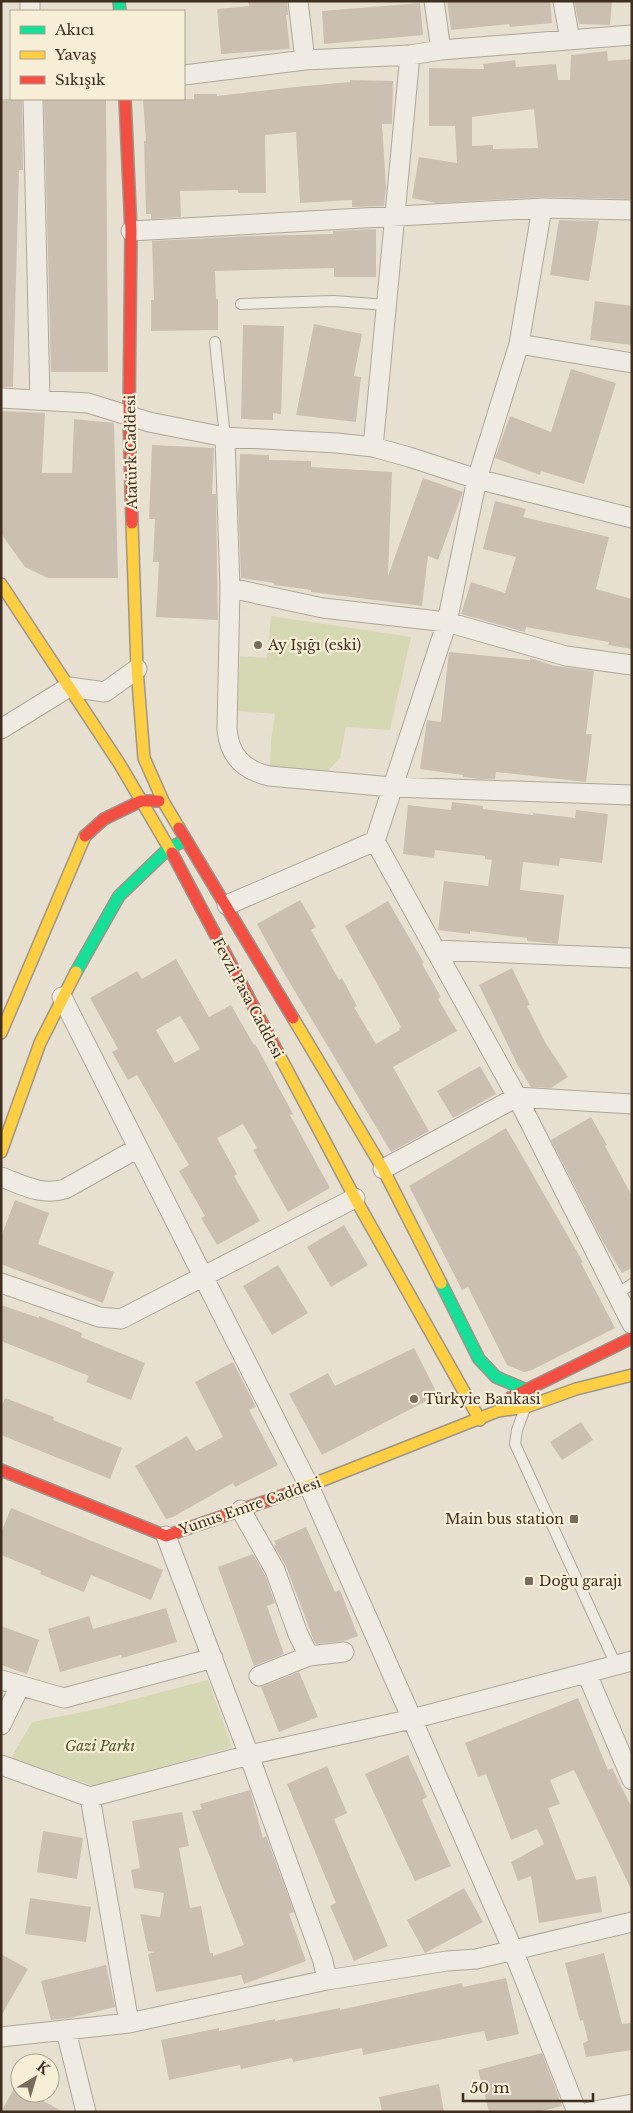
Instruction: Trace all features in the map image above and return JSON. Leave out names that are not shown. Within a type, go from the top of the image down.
[{"type":"street","points":[[298,1],[305,60]]},
{"type":"street","points":[[434,1],[441,50]]},
{"type":"street","points":[[563,1],[570,40]]},
{"type":"street","points":[[185,75],[305,60],[410,55],[441,50],[632,35]]},
{"type":"street","points":[[373,447],[410,55]]},
{"type":"street","points":[[32,100],[40,400]]},
{"type":"street","name":"Atatürk Caddesi","points":[[125,100],[131,231],[129,416],[137,669],[144,758],[163,802]]},
{"type":"street","points":[[542,208],[519,344],[477,479],[447,622],[375,841],[624,1289],[632,1324]]},
{"type":"street","points":[[131,231],[542,208],[632,210]]},
{"type":"street","points":[[519,344],[632,364]]},
{"type":"street","points":[[1,398],[88,403],[180,429],[225,437],[337,443],[373,447],[477,479],[632,518]]},
{"type":"street","points":[[225,437],[230,588],[227,729],[231,749],[236,758],[251,770],[268,776],[392,787],[632,795]]},
{"type":"street","name":"Fevzi Pasa Caddesi","points":[[1,584],[69,687],[141,801],[168,848],[356,1198],[480,1420]]},
{"type":"street","points":[[230,588],[323,608],[447,622],[566,656],[632,665]]},
{"type":"street","points":[[1,729],[69,687],[105,692],[137,669]]},
{"type":"street","points":[[2,1028],[84,836],[104,819],[141,801],[163,802]]},
{"type":"street","name":"Fevzi Pasa Caddesi","points":[[163,802],[227,905],[383,1170],[479,1359],[496,1377],[524,1389]]},
{"type":"street","points":[[1,1152],[40,1043],[62,996],[119,896],[168,848],[187,839]]},
{"type":"street","points":[[227,905],[375,841]]},
{"type":"street","points":[[435,950],[632,958]]},
{"type":"street","points":[[62,996],[309,1486],[513,1950],[577,2112]]},
{"type":"street","points":[[383,1170],[517,1097],[632,1104]]},
{"type":"street","points":[[1,1177],[37,1191],[56,1192],[65,1189],[138,1148]]},
{"type":"street","points":[[1,1283],[99,1317],[121,1319],[202,1275],[356,1198]]},
{"type":"street","points":[[498,1411],[506,1399],[524,1389],[632,1338]]},
{"type":"street","points":[[498,1411],[526,1408],[570,1391],[632,1374]]},
{"type":"street","name":"Yunus Emre Caddesi","points":[[1,1470],[166,1536],[309,1486],[480,1420],[498,1411]]},
{"type":"street","points":[[241,1510],[276,1570],[298,1634],[309,1656]]},
{"type":"street","points":[[166,1536],[249,1756],[323,1961],[327,1980]]},
{"type":"street","points":[[258,1676],[309,1656],[344,1652]]},
{"type":"street","points":[[1,1680],[64,1698],[213,1658]]},
{"type":"street","points":[[1,1765],[90,1797],[249,1756],[412,1719],[624,1663]]},
{"type":"street","points":[[587,1674],[632,1780]]},
{"type":"street","points":[[1,1725],[20,1686]]},
{"type":"street","points":[[90,1797],[129,2023]]},
{"type":"street","points":[[1,2037],[129,2023],[327,1980],[446,1961],[476,1959],[632,1922]]},
{"type":"street","points":[[66,2031],[86,2112]]},
{"type":"street","points":[[590,2112],[632,2104]]},
{"type":"lane","points":[[241,304],[334,301],[386,305]]},
{"type":"lane","points":[[215,342],[225,437]]},
{"type":"lane","points":[[526,1408],[517,1430],[515,1444],[624,1663]]},
{"type":"green space","points":[[271,616],[411,637],[390,730],[346,727],[340,758],[326,773],[270,766],[275,714],[237,711],[240,656],[267,658]]},
{"type":"green space","name":"Gazi Parkı","points":[[208,1680],[232,1747],[94,1786],[11,1758],[32,1722],[97,1709]]},
{"type":"building","points":[[248,1],[287,1],[288,15],[286,15],[290,49],[221,54],[217,9],[249,6]]},
{"type":"building","points":[[447,1],[550,1],[552,23],[510,27],[509,24],[451,30]]},
{"type":"building","points":[[574,1],[612,1],[610,25],[579,24]]},
{"type":"building","points":[[420,3],[423,35],[324,44],[322,11]]},
{"type":"building","points":[[607,51],[608,61],[632,59],[632,199],[541,197],[437,203],[412,198],[419,157],[457,163],[455,126],[429,126],[429,68],[484,69],[483,64],[515,60],[516,67],[556,64],[558,80],[570,80],[571,55]],"holes":[[[534,109],[538,148],[493,149],[493,145],[472,146],[472,117]]]},
{"type":"building","points":[[350,80],[393,81],[392,124],[382,124],[386,187],[384,206],[352,207],[352,200],[300,203],[296,132],[265,135],[266,193],[238,193],[238,190],[180,191],[181,217],[151,219],[151,214],[146,214],[144,141],[146,141],[143,100],[185,100],[194,99],[194,94],[217,94],[217,96],[350,82]]},
{"type":"building","points":[[1,99],[10,99],[22,100],[23,170],[19,170],[13,387],[1,387]]},
{"type":"building","points":[[44,100],[106,100],[108,372],[51,372]]},
{"type":"building","points":[[559,220],[599,221],[589,281],[550,275]]},
{"type":"building","points":[[376,229],[376,277],[334,277],[334,268],[215,271],[216,299],[218,299],[218,330],[151,331],[151,300],[154,300],[152,241],[333,234],[333,231]]},
{"type":"building","points":[[595,301],[632,306],[632,345],[590,340]]},
{"type":"building","points":[[314,324],[362,334],[354,376],[361,377],[356,422],[296,415]]},
{"type":"building","points":[[243,325],[284,326],[281,414],[273,413],[273,420],[241,419]]},
{"type":"building","points":[[571,369],[616,383],[584,484],[541,471],[540,475],[495,458],[510,416],[551,432]]},
{"type":"building","points":[[1,411],[45,413],[42,473],[72,473],[74,419],[114,423],[118,578],[48,578],[25,567],[4,538],[1,532]]},
{"type":"building","points":[[152,445],[214,448],[212,494],[216,494],[218,620],[156,617],[159,562],[153,562],[155,519],[149,519]]},
{"type":"building","points":[[240,454],[269,455],[269,460],[311,461],[311,467],[392,472],[388,576],[423,478],[463,492],[438,560],[428,556],[422,606],[311,592],[311,590],[241,578],[238,496]]},
{"type":"building","points":[[495,501],[526,509],[523,517],[609,537],[596,589],[632,599],[632,649],[608,645],[609,642],[526,627],[525,632],[461,614],[471,582],[505,593],[516,557],[483,549]]},
{"type":"building","points":[[449,652],[530,660],[530,658],[555,666],[594,671],[586,734],[592,734],[586,782],[496,772],[495,779],[480,779],[420,769],[427,720],[441,722]]},
{"type":"building","points":[[452,802],[483,806],[483,809],[533,815],[533,813],[575,818],[576,810],[608,814],[602,863],[560,858],[559,866],[523,862],[520,890],[564,895],[558,944],[527,941],[527,938],[470,931],[470,934],[438,930],[444,881],[488,886],[492,860],[485,859],[485,856],[435,850],[434,858],[403,854],[408,805],[451,810]]},
{"type":"building","points":[[300,900],[316,927],[311,930],[339,980],[342,978],[357,1006],[354,1007],[376,1044],[400,1030],[399,1028],[401,1027],[345,926],[388,901],[424,963],[422,964],[441,997],[438,999],[457,1031],[393,1067],[429,1131],[391,1152],[281,968],[257,924]]},
{"type":"building","points":[[176,959],[209,1017],[231,1005],[258,1049],[293,1114],[290,1115],[330,1188],[288,1212],[253,1150],[257,1148],[243,1124],[217,1138],[237,1174],[234,1176],[260,1221],[217,1245],[201,1218],[205,1216],[179,1171],[189,1165],[137,1075],[128,1080],[112,1052],[118,1049],[90,998],[137,971],[142,979]],"holes":[[[180,1016],[200,1049],[175,1063],[156,1030]]]},
{"type":"building","points":[[512,968],[530,1005],[527,1006],[545,1042],[568,1077],[551,1088],[531,1087],[517,1064],[479,985]]},
{"type":"building","points":[[480,1066],[496,1094],[453,1118],[437,1091]]},
{"type":"building","points":[[591,1117],[632,1196],[632,1268],[622,1273],[602,1240],[551,1140]]},
{"type":"building","points":[[506,1128],[583,1262],[581,1263],[615,1328],[532,1370],[524,1372],[507,1365],[468,1287],[462,1290],[409,1186]]},
{"type":"building","points":[[15,1200],[49,1213],[38,1244],[114,1272],[103,1303],[1,1264],[1,1237]]},
{"type":"building","points":[[344,1225],[368,1265],[331,1287],[307,1247]]},
{"type":"building","points":[[278,1265],[308,1313],[272,1335],[243,1286]]},
{"type":"building","points":[[1,1305],[39,1318],[39,1316],[82,1333],[81,1337],[145,1363],[131,1400],[86,1382],[89,1376],[1,1341]]},
{"type":"building","points":[[414,1348],[438,1395],[322,1455],[289,1394],[328,1373],[335,1386]]},
{"type":"building","points":[[233,1362],[256,1407],[249,1410],[278,1465],[235,1487],[233,1483],[173,1517],[166,1519],[135,1466],[187,1436],[196,1451],[223,1437],[195,1382]]},
{"type":"building","points":[[5,1398],[54,1417],[53,1420],[122,1448],[110,1479],[1,1435],[1,1408]]},
{"type":"building","points":[[581,1422],[593,1440],[562,1460],[550,1442]]},
{"type":"building","points":[[11,1508],[163,1570],[151,1600],[91,1575],[84,1592],[40,1574],[41,1571],[1,1555],[1,1533]]},
{"type":"building","points":[[306,1527],[335,1592],[340,1590],[358,1636],[344,1641],[316,1644],[314,1641],[286,1566],[274,1546],[276,1545],[274,1541]]},
{"type":"building","points":[[253,1554],[265,1575],[275,1603],[267,1606],[284,1654],[254,1666],[218,1567]]},
{"type":"building","points":[[166,1608],[177,1642],[122,1658],[121,1655],[60,1672],[48,1629],[89,1616],[93,1629]]},
{"type":"building","points":[[1,1626],[39,1640],[27,1674],[1,1665]]},
{"type":"building","points":[[299,1672],[318,1717],[279,1732],[261,1687]]},
{"type":"building","points":[[578,1698],[608,1770],[612,1768],[632,1808],[632,1891],[574,1770],[550,1780],[560,1804],[548,1808],[576,1880],[596,1876],[602,1912],[539,1923],[531,1876],[518,1881],[511,1862],[544,1844],[537,1829],[511,1840],[486,1774],[478,1777],[465,1743]]},
{"type":"building","points":[[408,1755],[427,1797],[422,1800],[451,1866],[415,1881],[365,1774]]},
{"type":"building","points":[[327,1766],[347,1813],[334,1819],[388,1946],[354,1961],[330,1906],[336,1903],[287,1784]]},
{"type":"building","points":[[250,1790],[263,1838],[266,1836],[294,1912],[289,1914],[306,1961],[244,1984],[241,1975],[156,1992],[148,1954],[155,1952],[148,1951],[140,1914],[160,1917],[164,1893],[134,1888],[131,1870],[140,1868],[132,1821],[182,1812],[189,1846],[179,1848],[190,1908],[201,1906],[210,1953],[213,1953],[213,1956],[244,1945],[192,1811],[202,1809],[200,1804]]},
{"type":"building","points":[[43,1831],[83,1838],[77,1879],[37,1872]]},
{"type":"building","points":[[464,1888],[483,1922],[425,1953],[407,1920]]},
{"type":"building","points":[[30,1898],[91,1907],[86,1942],[25,1934]]},
{"type":"building","points":[[604,1953],[622,2024],[632,2023],[632,2050],[586,2057],[583,2043],[588,2041],[583,2020],[580,2021],[565,1963]]},
{"type":"building","points":[[1,1954],[28,1969],[1,2016]]},
{"type":"building","points":[[106,1965],[115,2007],[70,2018],[51,2020],[41,1981]]},
{"type":"building","points":[[506,1978],[519,2034],[487,2041],[484,2031],[363,2055],[362,2048],[293,2062],[292,2058],[241,2069],[240,2065],[169,2080],[161,2040],[219,2028],[219,2031],[275,2019],[275,2021],[340,2008],[340,2010],[462,1983],[463,1987]]},
{"type":"building","points":[[542,2053],[562,2106],[538,2112],[489,2112],[478,2070]]},
{"type":"building","points":[[439,2084],[444,2112],[382,2112],[379,2097]]},
{"type":"building","points":[[10,2096],[10,2103],[47,2103],[63,2112],[1,2112]]},
{"type":"traffic: fast","points":[[119,1],[120,10]]},
{"type":"traffic: fast","points":[[76,972],[119,896],[169,848],[184,841]]},
{"type":"traffic: fast","points":[[441,1283],[479,1359],[496,1377],[524,1389]]},
{"type":"traffic: slow","points":[[132,523],[137,669],[144,758],[163,801],[179,828]]},
{"type":"traffic: slow","points":[[1,584],[119,763],[172,853]]},
{"type":"traffic: slow","points":[[1,1033],[85,836]]},
{"type":"traffic: slow","points":[[1,1152],[40,1043],[76,972]]},
{"type":"traffic: slow","points":[[293,1018],[383,1169],[441,1283]]},
{"type":"traffic: slow","points":[[277,1051],[355,1198],[480,1420]]},
{"type":"traffic: slow","points":[[298,1490],[498,1411],[526,1407],[576,1389],[632,1375]]},
{"type":"traffic: jam","points":[[125,100],[131,231],[129,416],[132,523]]},
{"type":"traffic: jam","points":[[85,836],[104,819],[141,801],[159,801]]},
{"type":"traffic: jam","points":[[179,828],[293,1018]]},
{"type":"traffic: jam","points":[[172,853],[277,1051]]},
{"type":"traffic: jam","points":[[510,1398],[632,1338]]},
{"type":"traffic: jam","points":[[1,1470],[166,1536],[298,1490]]},
{"type":"place","name":"Ay Işığı (eski)","points":[[258,645]]},
{"type":"place","name":"Türkyie Bankasi","points":[[414,1399]]},
{"type":"place","name":"Main bus station","points":[[574,1519]]},
{"type":"place","name":"Doğu garajı","points":[[529,1581]]}]
